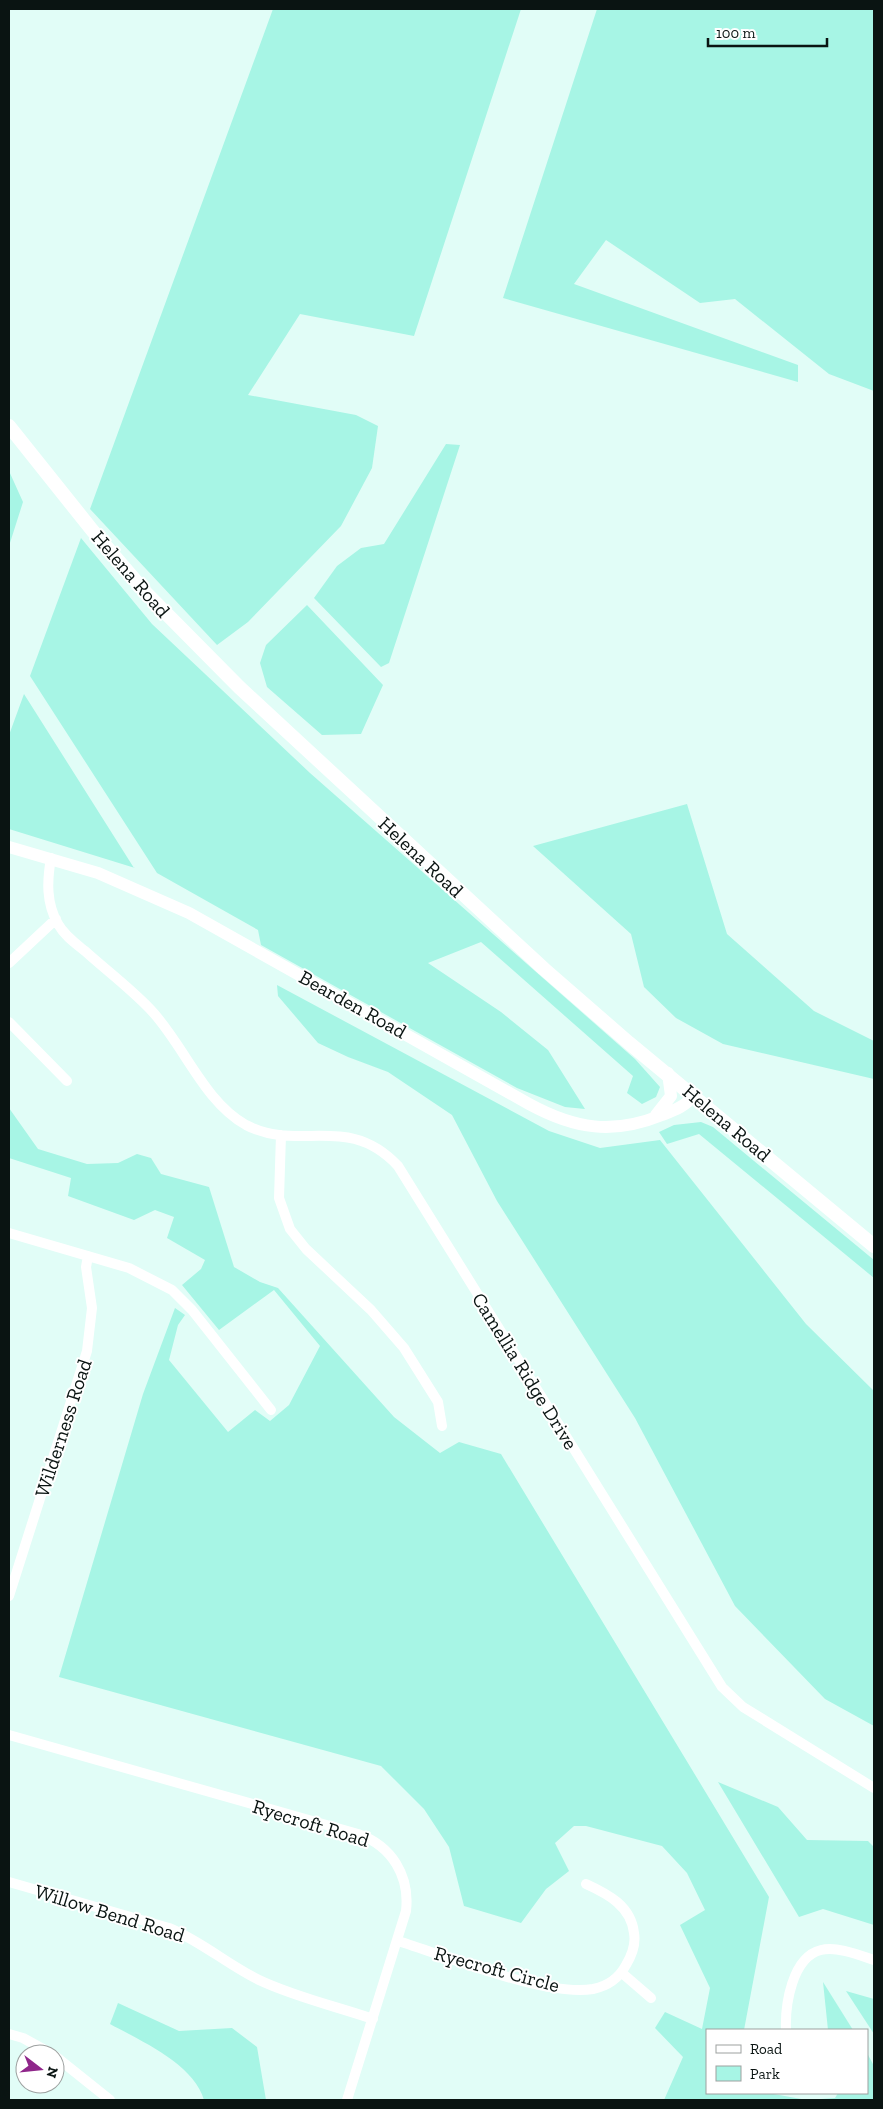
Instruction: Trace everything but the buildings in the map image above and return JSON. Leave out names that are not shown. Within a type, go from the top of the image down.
[{"type":"main road","name":"Helena Road","points":[[9,426],[108,550],[202,651],[480,912],[602,1020],[874,1246]]},
{"type":"street","name":"Bearden Road","points":[[9,847],[51,858],[126,884],[214,926],[557,1118],[576,1124],[609,1128],[631,1126],[653,1119],[684,1105],[694,1095]]},
{"type":"street","name":"Camellia Ridge Drive","points":[[51,858],[48,894],[56,919],[66,935],[150,1009],[225,1110],[246,1125],[268,1133],[281,1135],[332,1134],[351,1137],[372,1145],[394,1162],[405,1175],[722,1687],[743,1707],[874,1788]]},
{"type":"street","points":[[9,963],[56,919]]},
{"type":"street","points":[[9,1022],[67,1080]]},
{"type":"street","points":[[653,1119],[668,1103],[671,1096],[668,1073]]},
{"type":"street","points":[[281,1135],[279,1198],[290,1229],[306,1249],[371,1310],[404,1348],[438,1402],[442,1426]]},
{"type":"street","points":[[9,1233],[143,1273],[172,1290],[197,1316],[271,1410]]},
{"type":"street","name":"Wilderness Road","points":[[9,1596],[87,1352],[92,1314],[86,1267],[88,1256]]},
{"type":"street","name":"Ryecroft Road","points":[[9,1735],[368,1837],[380,1845],[393,1858],[404,1881],[407,1902],[398,1941],[347,2100]]},
{"type":"street","name":"Willow Bend Road","points":[[9,1882],[169,1928],[190,1937],[234,1967],[261,1981],[373,2019]]},
{"type":"street","points":[[586,1884],[616,1901],[632,1921],[635,1938],[633,1948],[622,1973],[651,1998]]},
{"type":"street","name":"Ryecroft Circle","points":[[398,1941],[519,1979],[557,1987],[595,1988],[610,1983],[622,1973]]},
{"type":"street","points":[[786,2029],[787,2011],[796,1975],[801,1964],[810,1956],[829,1949],[874,1960]]},
{"type":"street","points":[[9,2034],[34,2044]]},
{"type":"street","points":[[65,2064],[110,2100]]},
{"type":"green space","points":[[273,9],[521,9],[414,336],[300,314],[248,395],[356,415],[378,426],[372,468],[341,526],[248,622],[217,645],[90,509]]},
{"type":"green space","points":[[597,9],[874,9],[874,391],[829,374],[735,299],[700,303],[606,240],[574,284],[798,365],[798,382],[503,298]]},
{"type":"green space","points":[[446,444],[460,445],[389,663],[381,667],[314,598],[337,566],[361,548],[384,544]]},
{"type":"green space","points":[[9,471],[23,502],[9,546]]},
{"type":"green space","points":[[81,538],[152,624],[310,773],[635,1059],[660,1087],[656,1097],[642,1104],[627,1093],[633,1076],[481,942],[428,963],[501,1012],[548,1050],[585,1109],[565,1107],[517,1088],[261,945],[258,930],[157,873],[30,676]]},
{"type":"green space","points":[[307,605],[383,685],[361,734],[322,735],[267,687],[260,663],[266,645]]},
{"type":"green space","points":[[24,694],[134,868],[9,829],[9,735]]},
{"type":"green space","points":[[687,804],[727,934],[814,1011],[874,1041],[874,1079],[723,1044],[676,1018],[644,987],[631,934],[533,846]]},
{"type":"green space","points":[[277,985],[549,1131],[600,1148],[660,1140],[806,1324],[874,1391],[874,1726],[825,1699],[735,1606],[635,1418],[497,1201],[452,1115],[388,1072],[318,1043],[278,996]]},
{"type":"green space","points":[[9,1108],[38,1149],[87,1164],[118,1163],[137,1154],[151,1158],[161,1174],[209,1187],[234,1267],[260,1282],[278,1288],[394,1417],[440,1453],[459,1442],[501,1454],[769,1897],[744,2029],[706,2029],[706,2094],[774,2094],[807,2100],[664,2100],[683,2057],[655,2028],[665,2012],[702,2029],[710,1988],[680,1925],[705,1910],[687,1873],[662,1846],[586,1826],[574,1826],[555,1843],[569,1871],[546,1889],[521,1923],[464,1906],[449,1847],[424,1809],[381,1766],[59,1677],[143,1394],[175,1308],[185,1315],[178,1325],[169,1360],[228,1432],[255,1410],[270,1421],[289,1405],[320,1346],[274,1290],[219,1330],[182,1285],[201,1269],[205,1260],[167,1238],[174,1217],[155,1210],[134,1220],[68,1196],[71,1178],[9,1158]]},
{"type":"green space","points":[[701,1122],[713,1127],[874,1260],[874,1278],[699,1134],[667,1144],[659,1132],[674,1125]]},
{"type":"green space","points":[[718,1782],[778,1807],[807,1840],[868,1841],[874,1847],[874,1925],[823,1909],[799,1917]]},
{"type":"green space","points":[[823,1982],[852,2029],[828,2029]]},
{"type":"green space","points":[[846,1991],[874,1999],[874,2034]]},
{"type":"green space","points":[[118,2003],[179,2031],[232,2028],[257,2047],[266,2100],[204,2100],[198,2087],[178,2065],[151,2046],[110,2024]]},
{"type":"green space","points":[[868,2055],[874,2066],[874,2100],[807,2100],[835,2098],[837,2094],[868,2094]]}]
